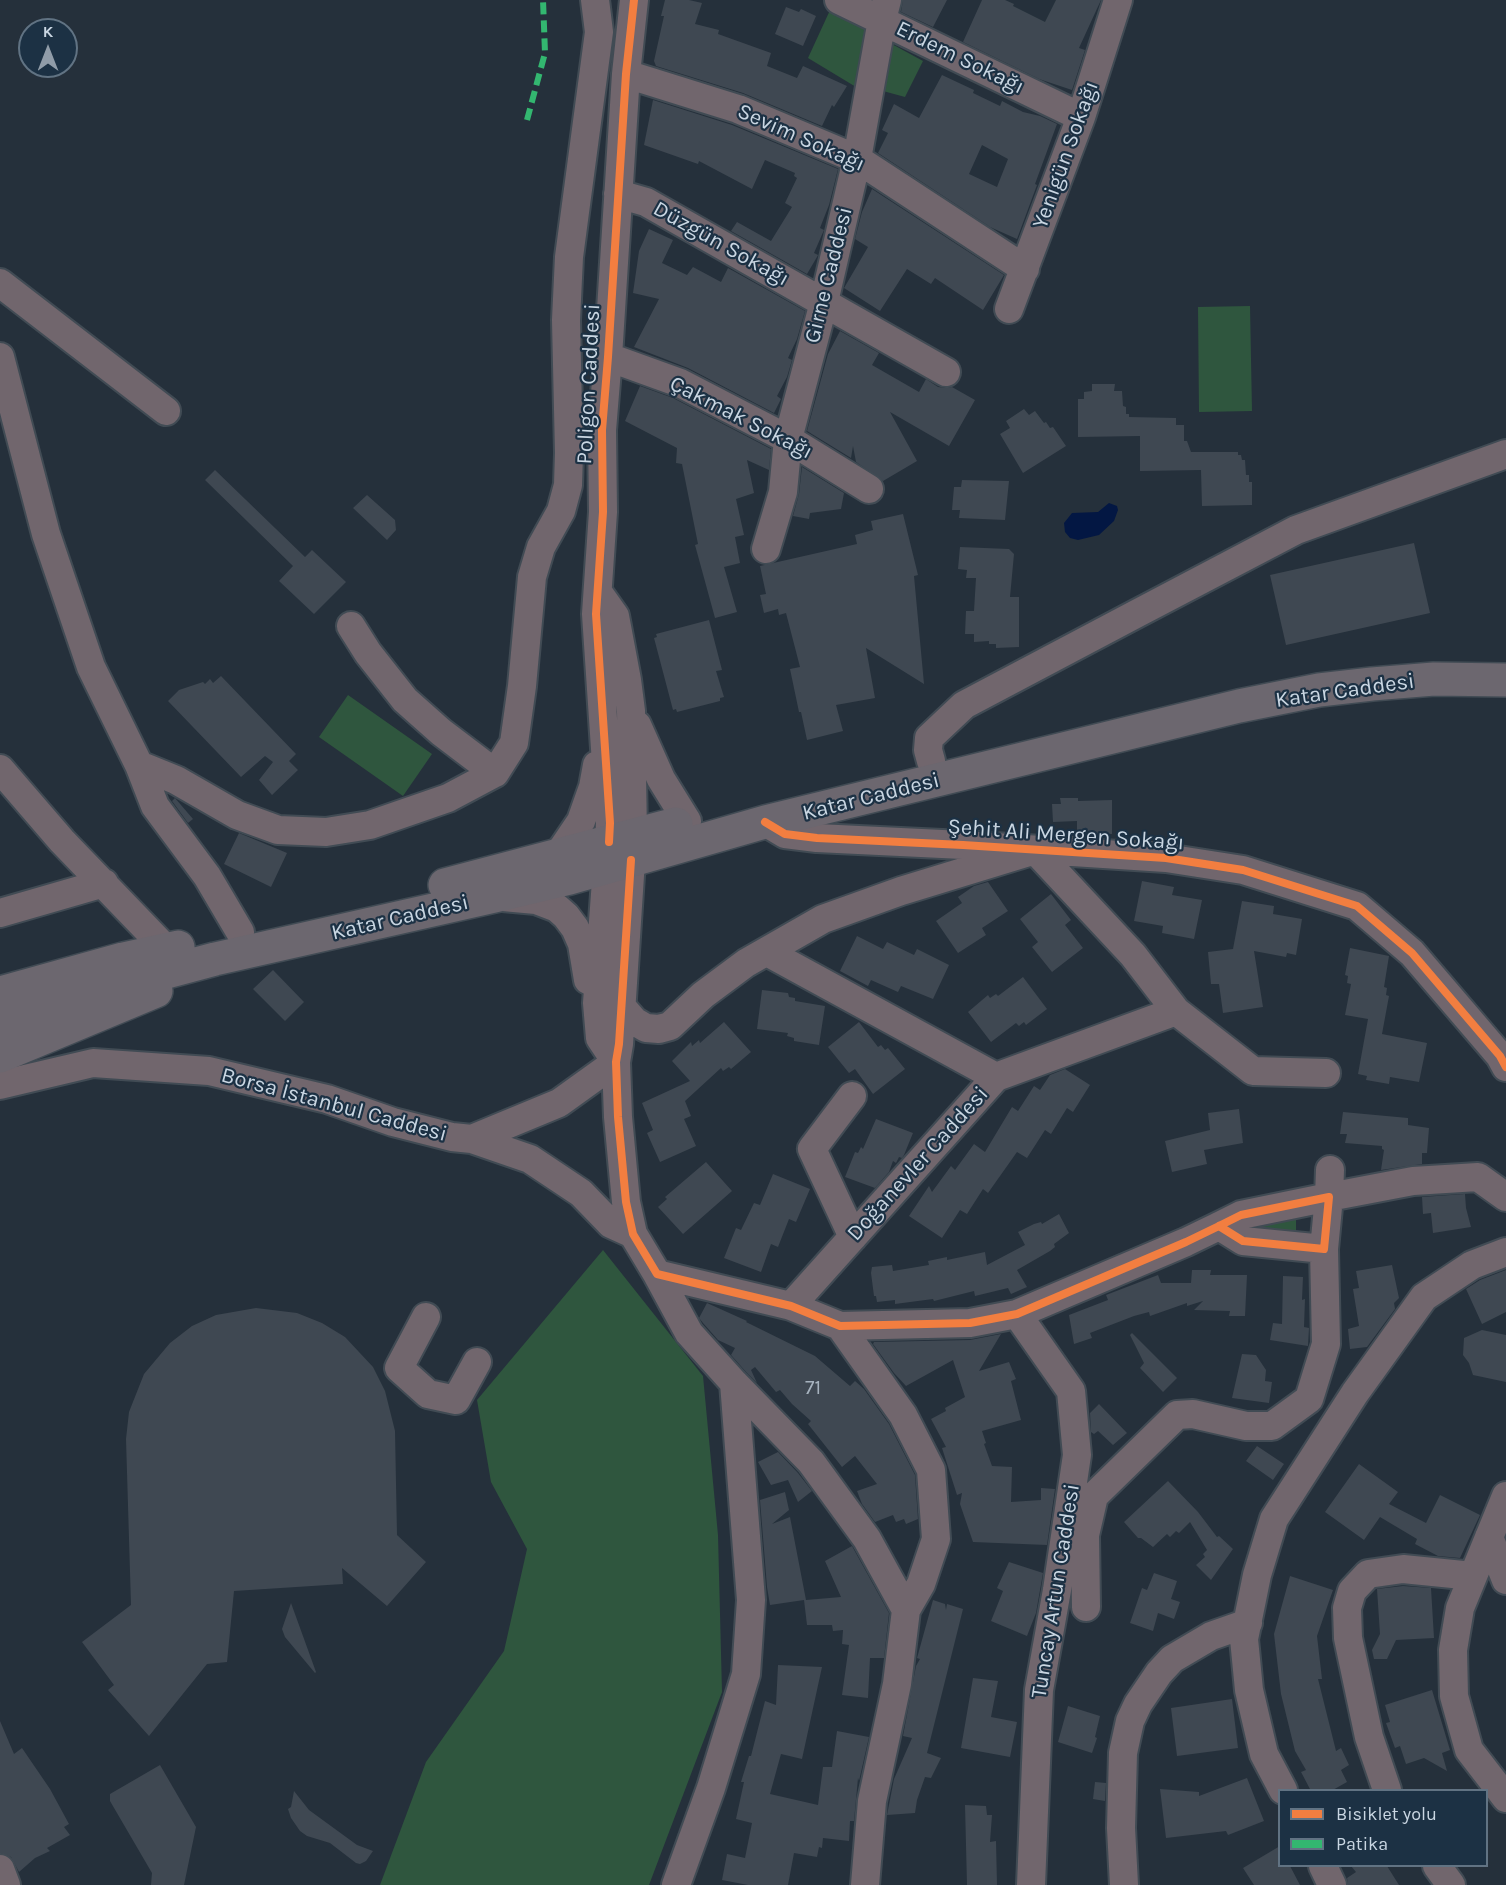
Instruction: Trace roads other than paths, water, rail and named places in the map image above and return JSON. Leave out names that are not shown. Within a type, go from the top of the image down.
[{"type":"main road","name":"Katar Caddesi","points":[[0,993],[123,959],[479,877],[558,855],[620,851],[765,822],[934,771],[1308,669],[1413,659],[1506,660]]},
{"type":"main road","name":"Katar Caddesi","points":[[0,1022],[73,997],[215,959],[495,896],[620,851],[687,821],[1319,690],[1434,679],[1506,680]]},
{"type":"main road","points":[[0,1056],[135,1001],[190,976],[215,959]]},
{"type":"street","points":[[139,765],[176,780],[237,815],[278,830],[326,832],[370,825],[448,798],[495,772],[514,743],[522,686],[532,577],[541,547],[561,511],[568,486],[566,320],[569,257],[599,32],[595,0]]},
{"type":"street","name":"Poligon Caddesi","points":[[620,851],[610,823],[596,614],[603,512],[602,430],[626,74],[634,0]]},
{"type":"street","name":"Erdem Sokağı","points":[[839,0],[884,10],[1081,117]]},
{"type":"street","name":"Yenigün Sokağı","points":[[1009,309],[1081,117],[1118,0]]},
{"type":"street","name":"Girne Caddesi","points":[[766,549],[783,492],[788,439],[824,302],[857,159],[884,10]]},
{"type":"street","name":"Sevim Sokağı","points":[[626,74],[738,109],[857,159],[1025,269]]},
{"type":"street","name":"Düzgün Sokağı","points":[[618,194],[646,202],[946,372]]},
{"type":"street","points":[[0,283],[166,411]]},
{"type":"street","points":[[0,357],[46,534],[91,666],[139,765],[155,806],[207,876],[240,932]]},
{"type":"street","name":"Çakmak Sokağı","points":[[608,357],[680,383],[788,439],[869,489]]},
{"type":"street","points":[[934,771],[928,750],[929,738],[964,705],[1296,530],[1506,454]]},
{"type":"street","points":[[598,591],[615,616],[631,711],[609,1004],[600,1038],[616,1062],[618,1117],[626,1202],[633,1234],[689,1333],[811,1462],[867,1539],[906,1610]]},
{"type":"street","points":[[351,626],[368,653],[405,700],[441,732],[495,772]]},
{"type":"street","points":[[631,711],[661,779],[687,821]]},
{"type":"street","points":[[558,855],[581,821],[593,787],[603,734]]},
{"type":"street","points":[[0,769],[62,841],[166,949]]},
{"type":"street","name":"Şehit Ali Mergen Sokağı","points":[[765,822],[785,834],[818,838],[1166,858],[1243,870],[1357,906],[1412,953],[1500,1056],[1506,1067]]},
{"type":"street","points":[[495,896],[536,900],[557,908],[575,928],[582,944],[588,981],[609,1004],[634,1021],[646,1028],[659,1029],[670,1026],[702,996],[746,963],[823,919],[901,891],[1035,850],[1133,955],[1176,1011],[1253,1071],[1326,1073]]},
{"type":"street","points":[[0,914],[104,883]]},
{"type":"street","points":[[767,952],[996,1077]]},
{"type":"street","name":"Doğanevler Caddesi","points":[[791,1306],[996,1077],[1176,1011]]},
{"type":"street","name":"Borsa İstanbul Caddesi","points":[[0,1085],[93,1063],[209,1071],[327,1099],[393,1122],[452,1137],[472,1138],[559,1103],[616,1062]]},
{"type":"street","points":[[852,1096],[812,1149],[853,1237]]},
{"type":"street","points":[[472,1138],[530,1159],[581,1193],[611,1224],[633,1234]]},
{"type":"street","points":[[657,1274],[791,1306],[840,1326],[970,1323],[1017,1314],[1241,1215],[1330,1184],[1478,1176],[1506,1197]]},
{"type":"street","points":[[1086,1607],[1085,1535],[1080,1505],[1094,1496],[1177,1415],[1193,1414],[1246,1426],[1272,1426],[1309,1399],[1326,1344],[1324,1249],[1330,1184]]},
{"type":"street","points":[[1219,1226],[1243,1241],[1324,1249]]},
{"type":"street","points":[[1282,1789],[1264,1754],[1249,1690],[1244,1639],[1257,1575],[1274,1519],[1355,1393],[1424,1297],[1506,1244]]},
{"type":"street","points":[[1472,1265],[1506,1252]]},
{"type":"street","name":"Tuncay Artun Caddesi","points":[[1017,1314],[1071,1391],[1080,1505],[1057,1590],[1038,1690],[1031,1885]]},
{"type":"street","points":[[426,1317],[399,1368],[428,1394],[456,1400],[477,1362]]},
{"type":"street","points":[[840,1326],[903,1415],[931,1470],[936,1539],[921,1584],[906,1610],[897,1684],[872,1802],[865,1885]]},
{"type":"street","points":[[676,1885],[711,1788],[747,1674],[751,1600],[734,1383]]},
{"type":"street","points":[[1506,1496],[1460,1608],[1453,1650],[1454,1696],[1469,1750],[1506,1798]]},
{"type":"street","points":[[1490,1537],[1506,1580]]},
{"type":"street","points":[[1386,1789],[1369,1737],[1348,1638],[1347,1608],[1352,1591],[1368,1574],[1402,1569],[1473,1576]]},
{"type":"street","points":[[1124,1885],[1121,1828],[1124,1753],[1130,1721],[1138,1704],[1159,1673],[1172,1659],[1211,1636],[1248,1623]]},
{"type":"street","points":[[1323,1867],[1332,1885]]},
{"type":"street","points":[[1438,1867],[1451,1885]]},
{"type":"street","points":[[0,1869],[6,1885]]},
{"type":"water","points":[[1109,503],[1117,506],[1118,510],[1114,521],[1099,535],[1078,540],[1070,538],[1065,532],[1064,523],[1072,513],[1098,512]]}]
